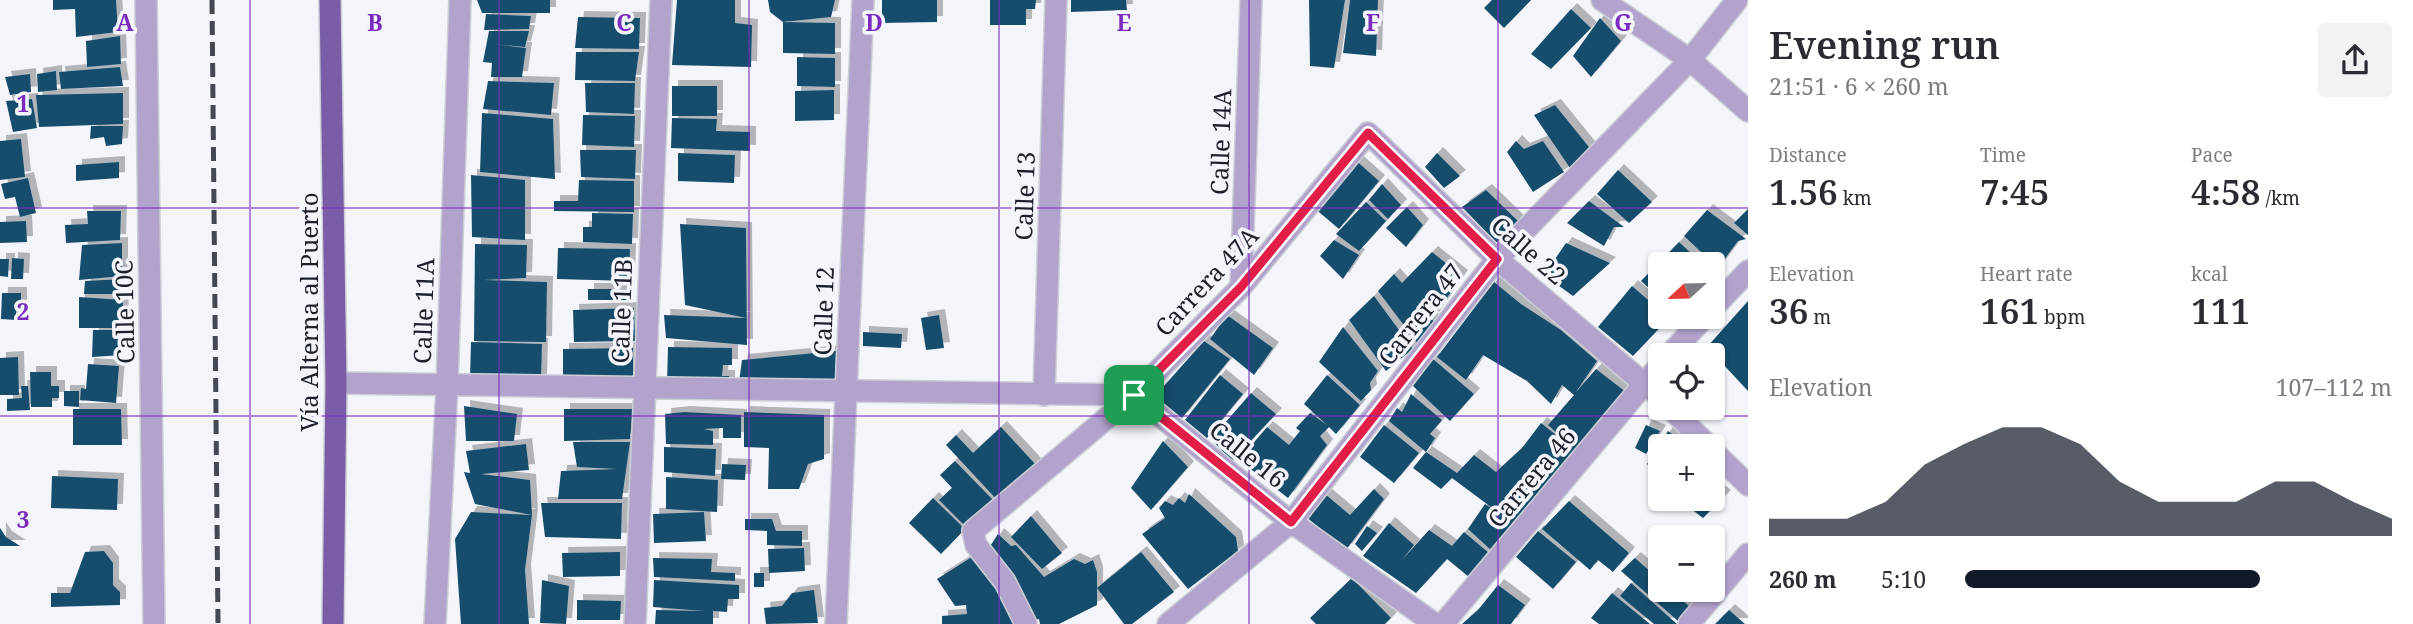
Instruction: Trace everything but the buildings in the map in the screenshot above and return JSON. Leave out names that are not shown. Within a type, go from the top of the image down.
[{"type":"main road","name":"Vía Alterna al Puerto","points":[[330,0],[336,383],[333,624]]},
{"type":"street","name":"Calle 10C","points":[[146,0],[154,624]]},
{"type":"street","name":"Calle 11A","points":[[435,624],[447,385],[460,0]]},
{"type":"street","name":"Calle 11B","points":[[635,624],[661,0]]},
{"type":"street","name":"Calle 12","points":[[836,624],[863,0]]},
{"type":"street","name":"Calle 13","points":[[1044,394],[1056,0]]},
{"type":"street","name":"Calle 14A","points":[[1241,287],[1251,0]]},
{"type":"street","points":[[1602,0],[1690,60],[1748,111]]},
{"type":"street","name":"Carrera 47","points":[[1168,624],[1291,522],[1497,259],[1690,60],[1737,0]]},
{"type":"street","name":"Carrera 47A","points":[[1026,624],[1004,582],[976,545],[973,531],[1134,395],[1241,287],[1368,133]]},
{"type":"street","name":"Calle 22","points":[[1368,133],[1497,259],[1648,386]]},
{"type":"street","points":[[1726,294],[1748,271]]},
{"type":"street","points":[[1680,343],[1694,329]]},
{"type":"street","name":"Carrera 46","points":[[1443,624],[1648,378]]},
{"type":"street","points":[[336,383],[1134,395]]},
{"type":"street","name":"Calle 16","points":[[1134,395],[1291,522],[1435,624]]},
{"type":"street","points":[[1682,420],[1697,434]]},
{"type":"street","points":[[1725,463],[1748,485]]},
{"type":"street","points":[[1689,624],[1748,554]]},
{"type":"railway","points":[[212,0],[218,624]]},
{"type":"route","points":[[1368,133],[1497,259],[1291,522],[1134,395],[1241,287],[1368,133]]}]
